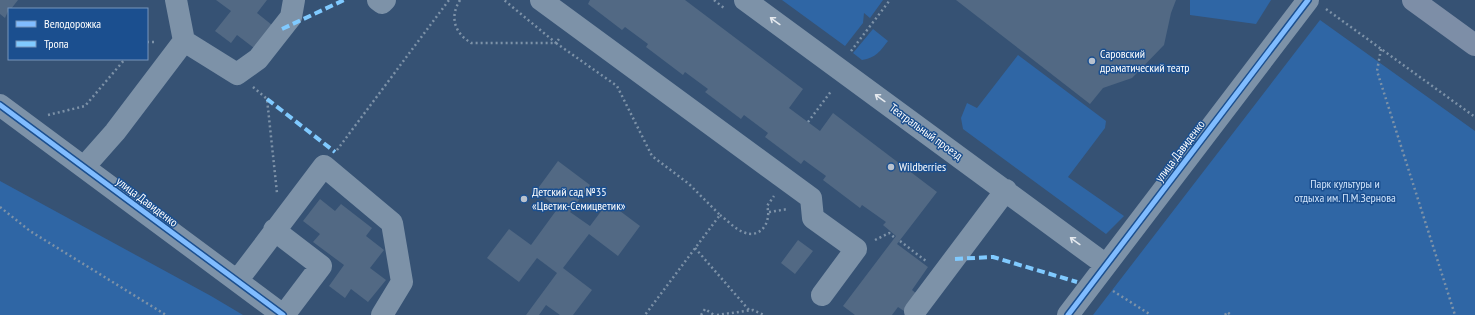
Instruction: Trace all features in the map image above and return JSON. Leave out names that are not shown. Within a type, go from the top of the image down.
[{"type":"main road","points":[[1413,0],[1475,45]]},
{"type":"street","points":[[176,0],[184,41],[237,74],[258,59],[291,17],[294,0]]},
{"type":"street","points":[[378,0],[382,3],[385,0]]},
{"type":"street","points":[[541,0],[811,198],[813,218],[856,250],[822,295]]},
{"type":"street","name":"Театральный проезд","points":[[745,0],[1006,190],[1106,265]]},
{"type":"street","name":"улица Давиденко","points":[[1068,315],[1225,109],[1315,3]]},
{"type":"street","points":[[84,167],[114,132],[184,41]]},
{"type":"street","name":"улица Давиденко","points":[[0,105],[283,315]]},
{"type":"street","points":[[237,281],[324,166],[392,223],[402,282],[382,315]]},
{"type":"street","points":[[916,312],[1006,190]]},
{"type":"street","points":[[277,227],[321,266],[283,315]]},
{"type":"path","points":[[324,166],[449,0]]},
{"type":"path","points":[[459,0],[455,9],[455,24],[462,38],[472,43],[556,43]]},
{"type":"path","points":[[504,0],[556,43],[618,86],[652,156],[689,184],[720,215],[742,232],[750,234],[758,232],[768,223],[769,218],[767,206],[786,180]]},
{"type":"path","points":[[851,51],[890,0]]},
{"type":"path","points":[[1315,3],[1475,117]]},
{"type":"path","points":[[556,43],[572,23]]},
{"type":"path","points":[[1381,49],[1377,70],[1455,315]]},
{"type":"path","points":[[41,117],[85,106],[124,60]]},
{"type":"path","points":[[808,122],[834,87]]},
{"type":"path","points":[[267,99],[274,152],[277,227]]},
{"type":"path","points":[[0,207],[30,231],[166,315]]},
{"type":"path","points":[[646,315],[720,215]]},
{"type":"path","points":[[889,233],[895,238]]},
{"type":"path","points":[[900,241],[944,274]]},
{"type":"path","points":[[695,248],[749,310]]},
{"type":"path","points":[[1116,294],[1151,315]]},
{"type":"path","points":[[701,315],[706,309],[715,315],[752,310],[764,315]]},
{"type":"path","points":[[1225,315],[1227,312],[1231,315]]},
{"type":"green space","points":[[782,0],[883,0],[870,18],[864,13],[863,23],[845,46]]},
{"type":"green space","points":[[1190,0],[1271,0],[1256,24],[1190,15]]},
{"type":"green space","name":"Парк культуры и отдыха им. П.М.Зернова","points":[[1320,20],[1475,131],[1475,315],[1093,315]]},
{"type":"green space","points":[[873,29],[888,41],[874,56],[862,60],[853,53]]},
{"type":"green space","points":[[1018,55],[1106,121],[1105,128],[1068,177],[1124,216],[1106,234],[963,129],[961,118],[967,103],[977,108]]},
{"type":"green space","points":[[0,181],[211,296],[243,315],[0,315]]},
{"type":"building","points":[[0,0],[18,0],[12,8],[8,8],[5,18],[0,14]]},
{"type":"building","points":[[216,0],[267,0],[257,13],[272,25],[254,48],[237,35],[231,43],[215,31],[231,11]]},
{"type":"building","points":[[590,0],[685,0],[803,89],[789,108],[820,131],[833,113],[937,192],[897,244],[928,267],[912,290],[917,294],[904,311],[898,307],[892,315],[855,315],[843,306],[896,236],[883,225],[886,222],[862,205],[860,208],[823,180],[826,176],[804,160],[801,164],[765,137],[768,133],[744,115],[741,119],[705,92],[708,89],[685,72],[683,75],[646,47],[648,44],[625,27],[622,30],[588,4]]},
{"type":"building","name":"Саровский драматический театр","points":[[956,0],[1176,0],[1171,13],[1164,45],[1132,78],[1103,88],[1090,104]]},
{"type":"building","points":[[558,161],[590,185],[570,212],[590,226],[608,202],[640,226],[618,256],[589,234],[563,268],[592,290],[573,315],[560,315],[546,305],[539,315],[526,315],[557,273],[537,258],[519,282],[487,258],[509,229],[531,245],[558,208],[536,191]]},
{"type":"building","points":[[320,199],[335,211],[341,204],[372,228],[366,236],[384,250],[370,268],[386,280],[368,302],[351,289],[345,298],[329,286],[344,265],[313,242],[320,234],[303,221]]},
{"type":"building","points":[[798,240],[813,251],[795,274],[781,263]]},
{"type":"marked path","points":[[282,29],[344,0]]},
{"type":"marked path","points":[[267,99],[335,152]]},
{"type":"marked path","points":[[955,259],[993,257],[1077,282]]},
{"type":"cycle path","points":[[1068,315],[1308,0]]},
{"type":"cycle path","points":[[0,105],[283,315]]},
{"type":"place","name":"Саровский драматический театр","points":[[1092,61]]},
{"type":"place","name":"Wildberries","points":[[891,167]]},
{"type":"place","name":"Детский сад №35 «Цветик-Семицветик»","points":[[524,199]]}]
